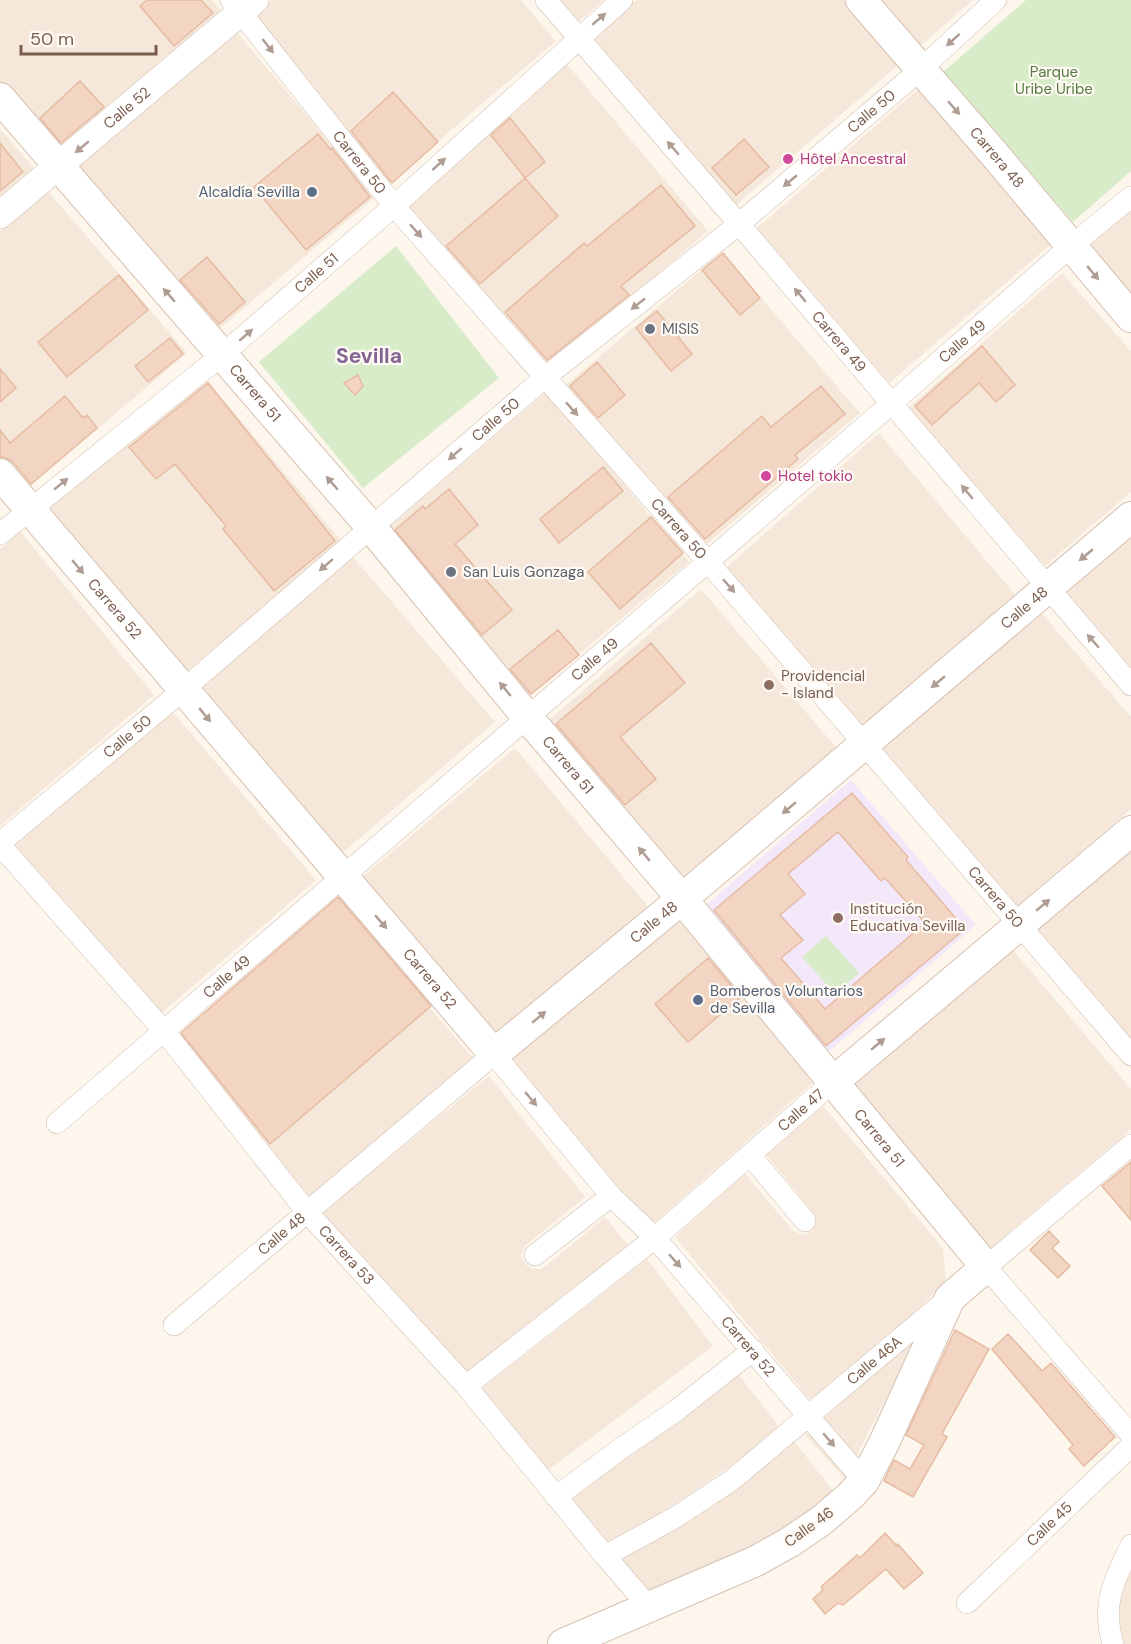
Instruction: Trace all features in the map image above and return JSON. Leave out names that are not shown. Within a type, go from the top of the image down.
[{"type":"main road","name":"Carrera 48","points":[[861,0],[1131,316]]},
{"type":"main road","name":"Carrera 51","points":[[0,98],[371,527],[986,1267]]},
{"type":"main road","name":"Carrera 52","points":[[0,474],[494,1054]]},
{"type":"main road","name":"Calle 48","points":[[494,1054],[682,899],[1131,517]]},
{"type":"main road","name":"Calle 47","points":[[833,1082],[1131,831]]},
{"type":"main road","name":"Calle 46A","points":[[950,1298],[986,1267]]},
{"type":"main road","name":"Calle 46","points":[[563,1644],[732,1573],[790,1542],[821,1521],[850,1496],[864,1481],[884,1443],[950,1298]]},
{"type":"street","name":"Carrera 49","points":[[546,0],[1131,685]]},
{"type":"street","name":"Calle 51","points":[[0,534],[222,355],[394,206],[622,0]]},
{"type":"street","name":"Calle 50","points":[[0,844],[183,690],[544,378],[739,224],[920,70],[996,0]]},
{"type":"street","name":"Calle 52","points":[[0,215],[58,167],[242,4]]},
{"type":"street","name":"Carrera 50","points":[[242,4],[394,206],[708,562],[1131,1055]]},
{"type":"street","name":"Calle 49","points":[[57,1124],[892,404],[1071,246],[1131,197]]},
{"type":"street","name":"Carrera 53","points":[[0,844],[164,1031],[308,1212],[466,1386],[650,1608]]},
{"type":"street","name":"Carrera 52","points":[[494,1054],[611,1196],[655,1238],[864,1481]]},
{"type":"street","name":"Calle 48","points":[[174,1325],[494,1054]]},
{"type":"street","name":"Calle 47","points":[[466,1386],[655,1238],[833,1082]]},
{"type":"street","name":"Calle 46A","points":[[986,1267],[1131,1145]]},
{"type":"street","points":[[750,1155],[805,1221]]},
{"type":"street","points":[[535,1255],[611,1196]]},
{"type":"street","name":"Carrera 51","points":[[986,1267],[1131,1435]]},
{"type":"street","name":"Calle 46A","points":[[605,1556],[676,1517],[732,1480],[950,1298]]},
{"type":"street","points":[[556,1497],[676,1410],[753,1350]]},
{"type":"street","name":"Calle 45","points":[[967,1603],[1131,1446]]},
{"type":"street","points":[[1113,1644],[1107,1611],[1112,1586],[1131,1545]]},
{"type":"shaded area","points":[[0,0],[212,0],[224,14],[57,155],[0,86]]},
{"type":"shaded area","points":[[271,0],[521,0],[556,41],[389,183],[249,19]]},
{"type":"shaded area","points":[[549,0],[604,0],[572,27]]},
{"type":"shaded area","points":[[636,0],[851,0],[903,61],[735,206],[591,39]]},
{"type":"shaded area","points":[[857,0],[973,0],[905,59]]},
{"type":"shaded area","points":[[236,31],[375,197],[211,336],[72,171]]},
{"type":"shaded area","points":[[566,63],[708,231],[544,372],[401,204]]},
{"type":"shaded area","points":[[923,85],[1056,240],[889,383],[757,228]]},
{"type":"shaded area","points":[[0,129],[35,169],[0,200]]},
{"type":"shaded area","points":[[47,190],[187,353],[21,494],[0,470],[0,231]]},
{"type":"shaded area","points":[[1131,209],[1131,306],[1083,250]]},
{"type":"shaded area","points":[[722,252],[860,413],[699,551],[561,389]]},
{"type":"shaded area","points":[[1062,273],[1131,351],[1131,492],[1045,566],[907,409]]},
{"type":"shaded area","points":[[203,375],[342,542],[177,679],[38,512]]},
{"type":"shaded area","points":[[546,392],[689,562],[525,699],[384,531]]},
{"type":"shaded area","points":[[879,433],[1017,597],[854,734],[719,574]]},
{"type":"shaded area","points":[[1131,530],[1131,679],[1059,592]]},
{"type":"shaded area","points":[[20,531],[154,695],[0,826],[0,549]]},
{"type":"shaded area","points":[[353,557],[495,722],[332,862],[190,696]]},
{"type":"shaded area","points":[[701,589],[840,752],[674,895],[535,732]]},
{"type":"shaded area","points":[[1039,610],[1131,717],[1131,809],[1007,914],[868,757]]},
{"type":"shaded area","points":[[172,711],[316,880],[150,1023],[5,854]]},
{"type":"shaded area","points":[[515,748],[652,911],[491,1046],[354,884]]},
{"type":"shaded area","name":"Institución Educativa Sevilla","points":[[851,780],[976,925],[825,1055],[700,910]]},
{"type":"shaded area","points":[[1131,839],[1131,1069],[1018,935]]},
{"type":"shaded area","points":[[336,899],[473,1058],[308,1200],[171,1041]]},
{"type":"shaded area","points":[[676,916],[817,1079],[638,1237],[502,1067]]},
{"type":"shaded area","points":[[1008,944],[1131,1089],[1131,1129],[989,1250],[846,1081]]},
{"type":"shaded area","points":[[489,1076],[585,1197],[525,1246],[521,1256],[525,1264],[533,1269],[542,1269],[605,1217],[628,1245],[458,1386],[312,1221]]},
{"type":"shaded area","points":[[823,1106],[943,1248],[946,1281],[877,1350],[813,1403],[675,1237],[744,1172],[793,1231],[803,1235],[811,1232],[816,1223],[815,1215],[765,1153]]},
{"type":"shaded area","points":[[647,1259],[713,1346],[538,1478],[471,1397]]},
{"type":"shaded area","points":[[925,1328],[878,1413],[845,1479],[805,1435]]},
{"type":"shaded area","points":[[733,1367],[782,1431],[598,1556],[554,1498]]},
{"type":"shaded area","points":[[794,1441],[834,1492],[771,1544],[633,1606],[607,1567],[709,1509]]},
{"type":"shaded area","points":[[1131,1563],[1131,1644],[1120,1644],[1111,1616]]},
{"type":"green space","name":"Parque Uribe Uribe","points":[[1026,0],[1131,0],[1131,171],[1073,222],[943,72]]},
{"type":"green space","points":[[396,246],[499,378],[363,488],[259,362]]},
{"type":"green space","points":[[826,936],[859,973],[835,994],[802,957]]},
{"type":"building","points":[[147,0],[201,0],[213,13],[174,46],[140,6]]},
{"type":"building","points":[[80,81],[104,107],[61,143],[40,118]]},
{"type":"building","points":[[393,92],[438,142],[392,183],[351,131]]},
{"type":"building","points":[[510,118],[545,162],[525,178],[491,135]]},
{"type":"building","name":"Alcaldía Sevilla","points":[[318,134],[330,149],[332,148],[370,197],[306,250],[254,187]]},
{"type":"building","points":[[744,139],[769,167],[736,195],[712,168]]},
{"type":"building","points":[[0,143],[23,172],[0,191]]},
{"type":"building","points":[[525,178],[558,216],[480,284],[446,246]]},
{"type":"building","points":[[661,185],[695,226],[621,286],[629,295],[547,360],[505,312],[584,243],[587,246]]},
{"type":"building","points":[[723,253],[760,298],[740,315],[702,270]]},
{"type":"building","points":[[207,257],[245,302],[219,324],[180,280]]},
{"type":"building","points":[[119,275],[148,310],[67,377],[38,342]]},
{"type":"building","points":[[657,311],[692,354],[671,371],[636,328]]},
{"type":"building","points":[[170,338],[183,354],[148,382],[135,366]]},
{"type":"building","points":[[982,346],[1015,385],[996,402],[979,383],[932,425],[915,406]]},
{"type":"building","points":[[597,362],[625,395],[598,418],[570,386]]},
{"type":"building","points":[[0,369],[16,388],[0,402]]},
{"type":"building","points":[[358,375],[363,386],[355,395],[344,383]]},
{"type":"building","points":[[208,383],[335,541],[274,591],[223,529],[226,526],[175,464],[156,479],[129,447]]},
{"type":"building","points":[[821,386],[845,414],[795,455],[798,459],[705,539],[668,497],[762,416],[771,427]]},
{"type":"building","points":[[65,396],[83,418],[87,415],[97,428],[31,484],[13,462],[0,457],[0,430],[10,443]]},
{"type":"building","points":[[603,467],[623,491],[559,543],[540,519]]},
{"type":"building","name":"San Luis Gonzaga","points":[[449,489],[478,525],[455,544],[512,610],[482,635],[395,530],[423,506],[425,509]]},
{"type":"building","points":[[651,517],[683,553],[620,609],[588,572]]},
{"type":"building","points":[[558,630],[579,655],[531,694],[510,669]]},
{"type":"building","points":[[651,643],[685,683],[620,737],[656,779],[625,805],[556,724]]},
{"type":"building","points":[[852,793],[908,857],[906,860],[965,929],[826,1046],[714,910]],"holes":[[[838,832],[881,881],[885,878],[925,923],[825,1009],[781,958],[803,940],[780,915],[805,894],[788,874]]]},
{"type":"building","points":[[338,897],[431,1006],[270,1144],[181,1033]]},
{"type":"building","name":"Bomberos Voluntarios de Sevilla","points":[[708,958],[741,997],[688,1042],[655,1004]]},
{"type":"building","points":[[1131,1162],[1131,1220],[1102,1186]]},
{"type":"building","points":[[1049,1231],[1059,1242],[1052,1248],[1070,1266],[1058,1278],[1030,1250]]},
{"type":"building","points":[[955,1330],[989,1349],[942,1434],[947,1437],[913,1497],[884,1481],[894,1460],[910,1469],[924,1445],[906,1435]]},
{"type":"building","points":[[1008,1334],[1042,1371],[1051,1363],[1115,1437],[1084,1466],[1069,1449],[1073,1445],[992,1349]]},
{"type":"building","points":[[885,1533],[897,1546],[898,1544],[923,1573],[904,1589],[886,1569],[843,1605],[838,1603],[825,1614],[813,1599],[823,1590],[821,1587],[857,1555],[860,1558]]},
{"type":"place","name":"Hôtel Ancestral","points":[[788,159]]},
{"type":"place","name":"Alcaldía Sevilla","points":[[312,192]]},
{"type":"place","name":"MISIS","points":[[650,329]]},
{"type":"place","name":"Hotel tokio","points":[[766,476]]},
{"type":"place","name":"San Luis Gonzaga","points":[[451,572]]},
{"type":"place","name":"Providencial - Island","points":[[769,685]]},
{"type":"place","name":"Institución Educativa Sevilla","points":[[838,918]]},
{"type":"place","name":"Bomberos Voluntarios de Sevilla","points":[[698,1000]]},
{"type":"district","name":"Sevilla","points":[[369,356]]}]
